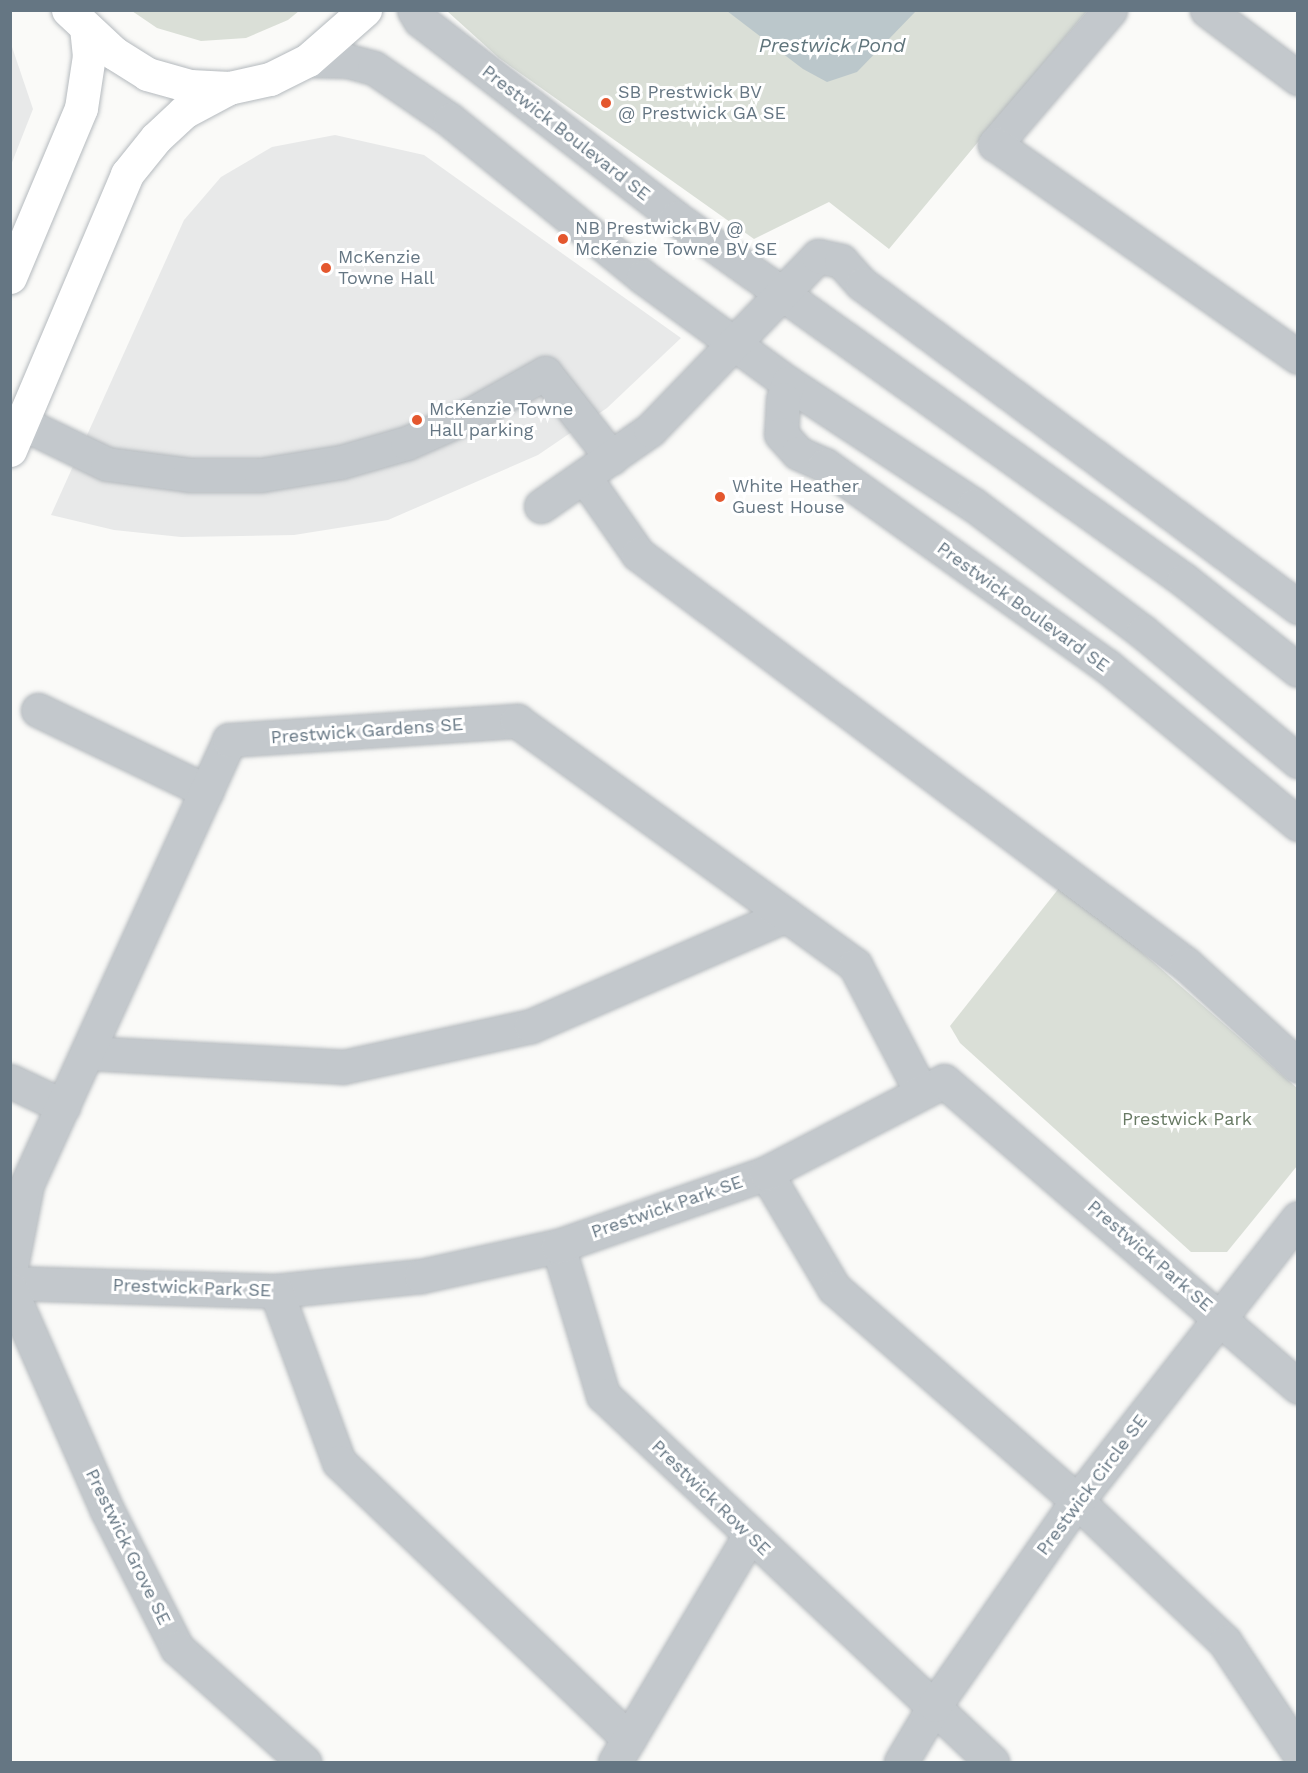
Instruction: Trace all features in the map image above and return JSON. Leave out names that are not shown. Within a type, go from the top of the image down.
[{"type":"main road","points":[[77,20],[147,74],[190,86],[229,88],[270,79],[308,60],[365,10]]},
{"type":"main road","points":[[10,277],[81,108],[89,56],[77,20]]},
{"type":"main road","points":[[16,436],[127,174],[156,138],[184,112],[229,88]]},
{"type":"street","name":"Prestwick Boulevard SE","points":[[414,10],[420,20],[676,218],[782,290],[1184,580],[1298,670]]},
{"type":"street","points":[[1110,10],[995,144],[1298,357]]},
{"type":"street","points":[[1207,10],[1298,78]]},
{"type":"street","points":[[308,60],[348,61],[374,68],[450,120],[643,277],[788,382],[984,512],[1143,632],[1298,761]]},
{"type":"street","points":[[541,506],[585,478],[650,430],[736,344],[782,290],[818,256],[841,261],[862,284],[1298,607]]},
{"type":"street","points":[[16,436],[107,464],[189,475],[261,475],[341,462],[407,443],[472,414],[545,373],[612,458]]},
{"type":"street","name":"Prestwick Boulevard SE","points":[[788,382],[783,399],[781,434],[798,453],[825,465],[1107,666],[1298,824]]},
{"type":"street","points":[[585,478],[638,554],[1186,964],[1298,1066]]},
{"type":"street","points":[[38,710],[206,790]]},
{"type":"street","name":"Prestwick Gardens SE","points":[[10,1271],[27,1184],[229,740],[517,721],[855,965],[921,1092]]},
{"type":"street","points":[[87,1053],[343,1067],[531,1026],[786,915]]},
{"type":"street","points":[[10,1081],[63,1106]]},
{"type":"street","name":"Prestwick Park SE","points":[[10,1283],[276,1291],[421,1276],[558,1246],[766,1173],[944,1081],[1220,1316]]},
{"type":"street","points":[[766,1173],[834,1288],[1077,1501],[1225,1642],[1298,1752]]},
{"type":"street","name":"Prestwick Circle SE","points":[[901,1762],[935,1705],[1077,1501],[1298,1218]]},
{"type":"street","name":"Prestwick Row SE","points":[[558,1246],[603,1395],[749,1536],[935,1705],[992,1762]]},
{"type":"street","name":"Prestwick Grove SE","points":[[10,1289],[107,1510],[177,1648],[304,1762]]},
{"type":"street","points":[[276,1291],[339,1462],[622,1751],[749,1536]]},
{"type":"street","points":[[1220,1316],[1298,1387]]},
{"type":"shaded area","points":[[10,41],[33,109],[11,165],[10,165]]},
{"type":"shaded area","points":[[335,135],[424,155],[681,338],[607,408],[538,455],[388,520],[294,535],[181,537],[114,530],[51,515],[184,220],[221,177],[272,147]]},
{"type":"green space","points":[[132,11],[299,11],[288,20],[246,38],[201,41],[157,28]]},
{"type":"green space","points":[[447,11],[1087,11],[889,249],[829,202],[754,239],[499,58]]},
{"type":"green space","name":"Prestwick Park","points":[[1063,883],[1297,1088],[1297,1166],[1227,1252],[1191,1252],[960,1043],[950,1026]]},
{"type":"water","name":"Prestwick Pond","points":[[727,11],[916,11],[857,72],[827,82],[803,69]]},
{"type":"place","name":"SB Prestwick BV @ Prestwick GA SE","points":[[606,103]]},
{"type":"place","name":"NB Prestwick BV @ McKenzie Towne BV SE","points":[[563,239]]},
{"type":"place","name":"McKenzie Towne Hall","points":[[326,268]]},
{"type":"place","name":"McKenzie Towne Hall parking","points":[[417,420]]},
{"type":"place","name":"White Heather Guest House","points":[[720,497]]}]
